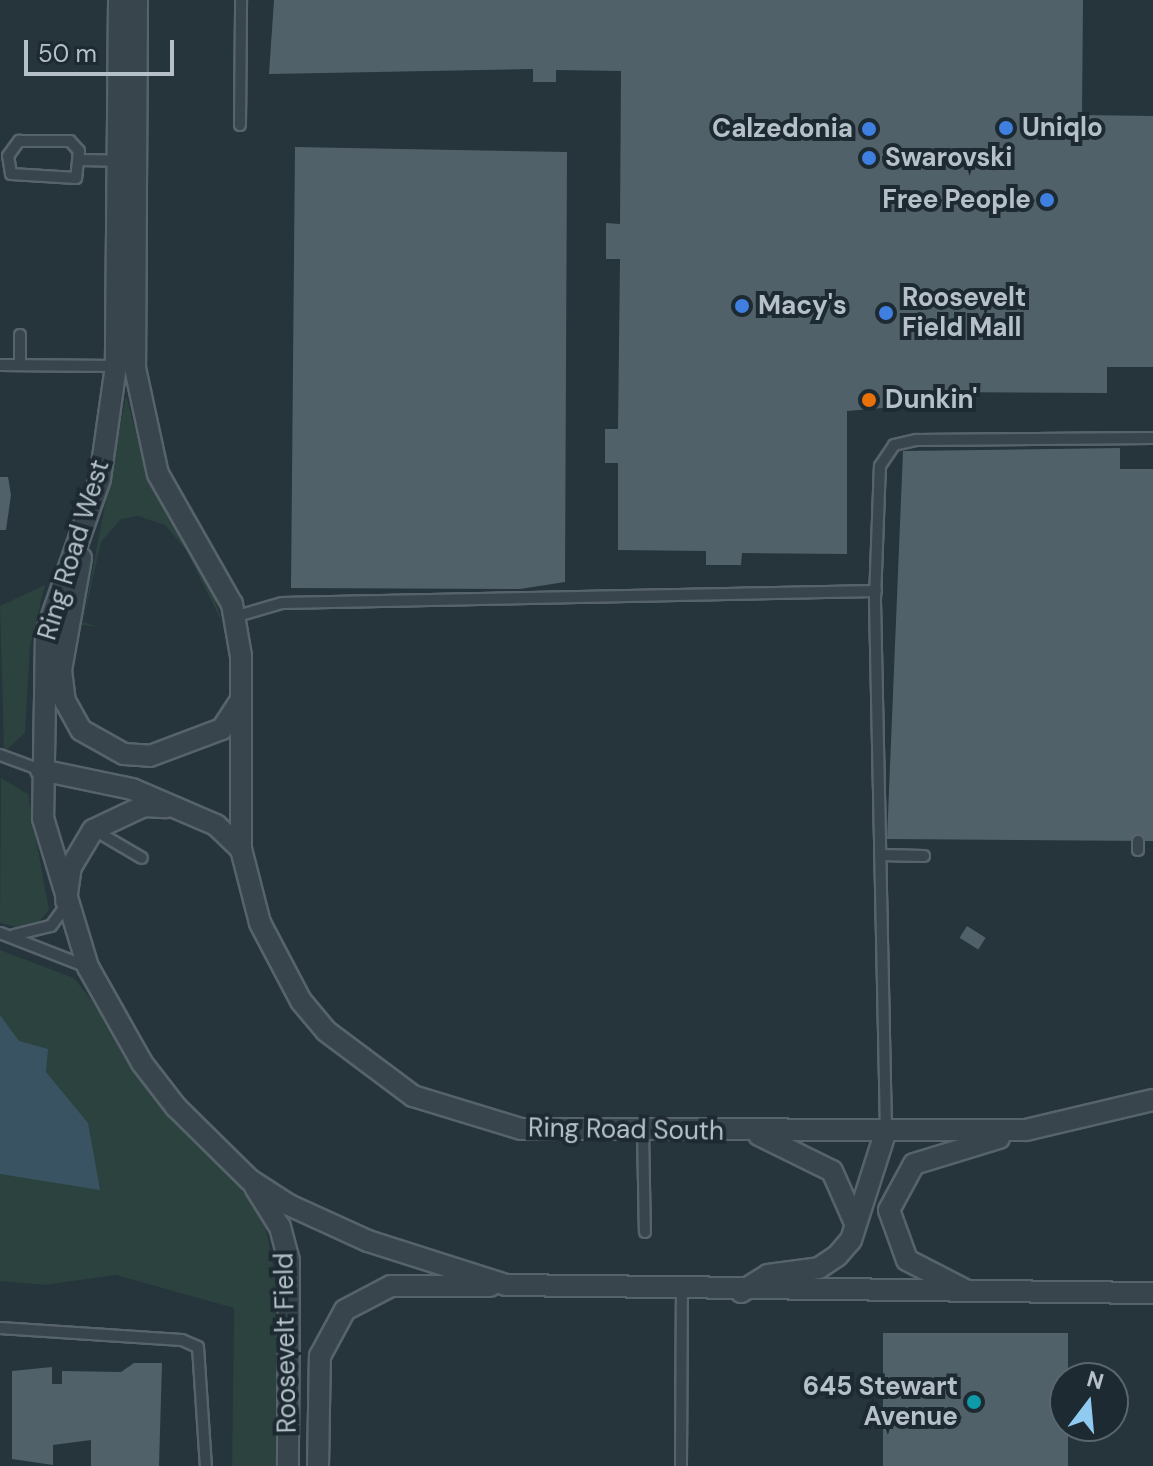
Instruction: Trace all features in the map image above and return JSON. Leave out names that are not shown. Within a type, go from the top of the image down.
[{"type":"street","name":"Ring Road West","points":[[119,0],[116,366],[100,479],[46,633],[41,770],[49,858],[88,967],[142,1063],[250,1180]]},
{"type":"street","points":[[137,0],[135,368],[158,474],[209,558],[234,617],[241,698],[241,849]]},
{"type":"street","points":[[83,531],[61,670],[65,701],[81,730],[124,754],[150,756],[222,729],[241,698]]},
{"type":"street","points":[[41,770],[178,808],[216,825],[241,849]]},
{"type":"street","points":[[66,905],[71,867],[93,830],[144,806],[178,808]]},
{"type":"street","name":"Ring Road South","points":[[241,849],[275,957],[301,1001],[357,1060],[413,1096],[492,1125],[643,1132],[1026,1130],[1153,1100]]},
{"type":"street","points":[[741,1292],[768,1275],[819,1268],[837,1256],[856,1226],[886,1130]]},
{"type":"street","points":[[974,1294],[923,1272],[899,1251],[890,1219],[894,1191],[922,1160],[1026,1130]]},
{"type":"street","points":[[753,1132],[832,1171],[850,1196],[856,1226]]},
{"type":"street","points":[[250,1180],[368,1241],[506,1285],[741,1292],[1153,1293]]},
{"type":"street","name":"Roosevelt Field","points":[[250,1180],[280,1227],[289,1261],[288,1466]]},
{"type":"street","name":"Roosevelt Field","points":[[318,1466],[320,1356],[345,1310],[391,1286],[506,1285]]},
{"type":"lane","points":[[240,125],[241,0]]},
{"type":"lane","points":[[19,141],[70,141],[79,160],[71,181],[20,179],[8,156],[19,141]]},
{"type":"lane","points":[[79,160],[118,161]]},
{"type":"lane","points":[[20,335],[20,365]]},
{"type":"lane","points":[[0,365],[116,366]]},
{"type":"lane","points":[[886,1130],[876,591],[880,466],[894,445],[959,437],[1153,438]]},
{"type":"lane","points":[[234,617],[282,603],[876,591]]},
{"type":"lane","points":[[0,755],[41,770]]},
{"type":"lane","points":[[93,830],[142,858]]},
{"type":"lane","points":[[880,855],[924,856]]},
{"type":"lane","points":[[4,934],[51,926],[66,905]]},
{"type":"lane","points":[[4,934],[88,967]]},
{"type":"lane","points":[[643,1132],[645,1232]]},
{"type":"lane","points":[[681,1466],[682,1291]]},
{"type":"lane","points":[[0,1328],[167,1339],[198,1347],[206,1466]]},
{"type":"green space","points":[[126,395],[147,474],[208,579],[223,624],[186,550],[165,525],[138,516],[121,519],[101,542],[83,622],[100,627],[82,625]]},
{"type":"green space","points":[[45,585],[30,646],[25,733],[4,752],[0,606]]},
{"type":"green space","points":[[1,778],[28,794],[49,910],[31,931],[0,923]]},
{"type":"green space","points":[[0,950],[74,978],[264,1219],[280,1300],[277,1466],[232,1466],[234,1308],[116,1275],[44,1285],[0,1281]]},
{"type":"water","points":[[0,1015],[19,1041],[48,1049],[46,1072],[88,1123],[100,1190],[0,1174]]},
{"type":"building","name":"Roosevelt Field Mall","points":[[274,0],[1083,0],[1082,115],[1153,116],[1153,367],[1107,367],[1107,393],[928,392],[928,404],[847,411],[847,554],[742,553],[741,565],[706,565],[706,551],[618,550],[618,463],[605,463],[605,429],[618,429],[620,259],[606,259],[606,223],[620,224],[621,71],[556,70],[556,82],[533,82],[533,69],[269,74]]},
{"type":"building","points":[[295,147],[567,152],[565,582],[520,589],[291,588]]},
{"type":"building","points":[[1120,448],[1120,469],[1153,469],[1153,841],[887,839],[903,451]]},
{"type":"building","points":[[0,477],[8,477],[11,495],[6,530],[0,530]]},
{"type":"building","points":[[967,926],[986,938],[978,950],[960,938]]},
{"type":"building","name":"645 Stewart Avenue","points":[[883,1333],[1068,1333],[1068,1362],[1049,1362],[1049,1442],[1068,1442],[1068,1466],[883,1466]]},
{"type":"building","points":[[134,1363],[162,1363],[159,1466],[91,1466],[91,1440],[53,1445],[53,1465],[12,1459],[12,1371],[52,1367],[52,1384],[62,1384],[62,1371],[121,1372]]},
{"type":"place","name":"Uniqlo","points":[[1006,128]]},
{"type":"place","name":"Calzedonia","points":[[869,129]]},
{"type":"place","name":"Swarovski","points":[[869,158]]},
{"type":"place","name":"Free People","points":[[1047,200]]},
{"type":"place","name":"Macy's","points":[[742,306]]},
{"type":"place","name":"Roosevelt Field Mall","points":[[886,313]]},
{"type":"place","name":"Dunkin'","points":[[869,400]]},
{"type":"place","name":"645 Stewart Avenue","points":[[974,1402]]}]
